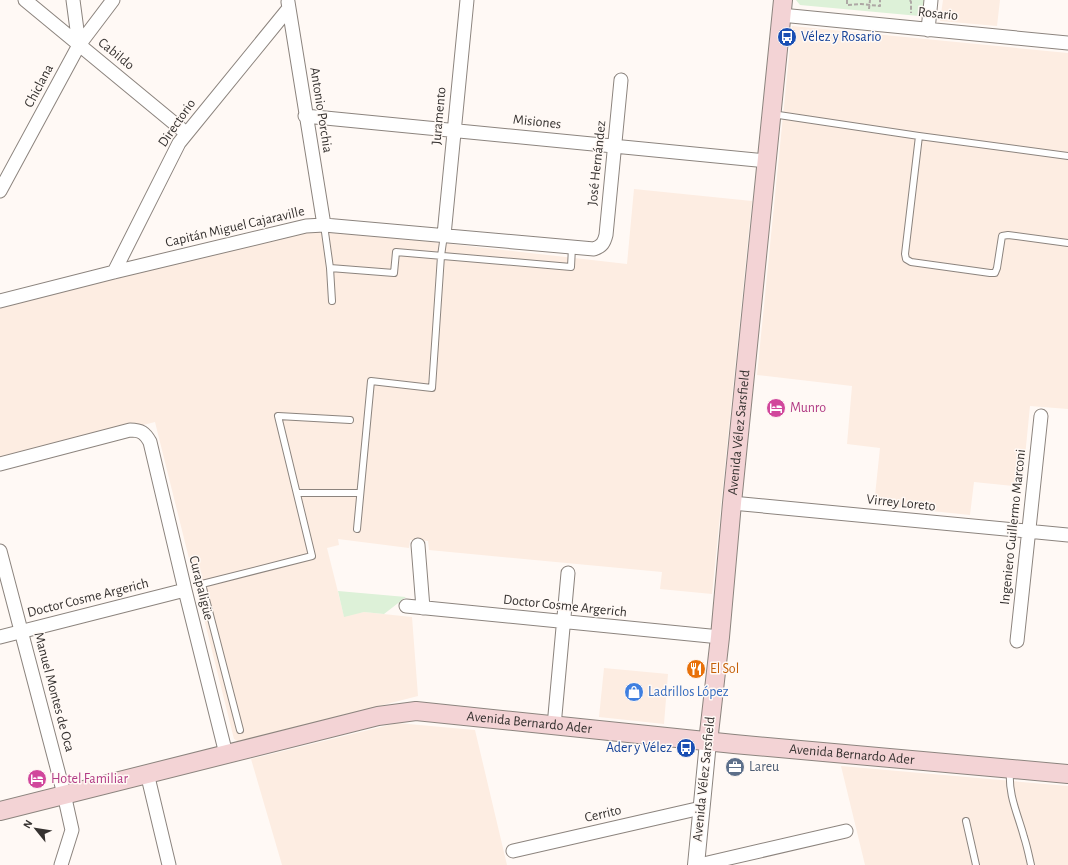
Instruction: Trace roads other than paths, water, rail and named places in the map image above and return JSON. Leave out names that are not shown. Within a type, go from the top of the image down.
[{"type":"main road","name":"Avenida Vélez Sarsfield","points":[[708,742],[720,637],[732,503],[782,8]]},
{"type":"main road","name":"Avenida Bernardo Ader","points":[[0,811],[378,716],[416,711],[708,742],[1068,774]]},
{"type":"street","name":"Cabildo","points":[[25,0],[186,133]]},
{"type":"street","points":[[73,0],[79,44]]},
{"type":"street","name":"Chiclana","points":[[0,191],[79,44],[113,0]]},
{"type":"street","name":"Juramento","points":[[444,235],[467,0]]},
{"type":"street","points":[[928,30],[931,0]]},
{"type":"street","name":"Antonio Porchia","points":[[288,4],[305,116],[324,225]]},
{"type":"street","name":"Directorio","points":[[114,272],[178,143],[288,4]]},
{"type":"street","name":"Rosario","points":[[782,8],[928,30],[1068,43]]},
{"type":"street","name":"José Hernández","points":[[600,247],[605,242],[606,235],[621,80]]},
{"type":"street","name":"Misiones","points":[[305,116],[766,161]]},
{"type":"street","name":"Capitán Miguel Cajaraville","points":[[0,301],[306,226],[324,225],[594,249],[600,247]]},
{"type":"street","name":"Ingeniero Guillermo Marconi","points":[[1017,641],[1041,416]]},
{"type":"street","name":"Curapaligüe","points":[[0,464],[130,430],[143,432],[150,442],[226,754]]},
{"type":"street","name":"Virrey Loreto","points":[[732,503],[1068,535]]},
{"type":"street","points":[[418,545],[423,608]]},
{"type":"street","name":"Manuel Montes de Oca","points":[[0,551],[20,632],[64,794],[72,830],[61,865]]},
{"type":"street","points":[[554,726],[568,573]]},
{"type":"street","name":"Doctor Cosme Argerich","points":[[0,637],[185,590]]},
{"type":"street","name":"Doctor Cosme Argerich","points":[[406,606],[720,637]]},
{"type":"street","name":"Avenida Vélez Sarsfield","points":[[696,865],[708,742]]},
{"type":"street","points":[[147,773],[169,865]]},
{"type":"street","name":"Cerrito","points":[[513,851],[701,808]]},
{"type":"street","points":[[699,865],[846,831]]},
{"type":"lane","points":[[771,114],[1068,156]]},
{"type":"lane","points":[[920,136],[905,254],[906,259],[911,262],[995,273],[1002,236],[1008,235],[1068,243]]},
{"type":"lane","points":[[324,225],[330,268],[332,301]]},
{"type":"lane","points":[[357,529],[371,380],[432,388],[441,256],[444,235]]},
{"type":"lane","points":[[330,268],[394,273],[396,252],[571,267],[572,247]]},
{"type":"lane","points":[[240,730],[202,584],[312,556],[278,416],[350,420]]},
{"type":"lane","points":[[297,493],[360,493]]},
{"type":"lane","points":[[1010,769],[1009,783],[1011,798],[1031,865]]},
{"type":"lane","points":[[966,820],[976,865]]},
{"type":"place","name":"Vélez y Rosario","points":[[787,37]]},
{"type":"place","name":"Munro","points":[[776,408]]},
{"type":"place","name":"El Sol","points":[[696,669]]},
{"type":"place","name":"Ladrillos López","points":[[634,692]]},
{"type":"place","name":"Ader y Vélez","points":[[686,748]]},
{"type":"place","name":"Lareu","points":[[735,767]]},
{"type":"place","name":"Hotel Familiar","points":[[37,779]]}]
